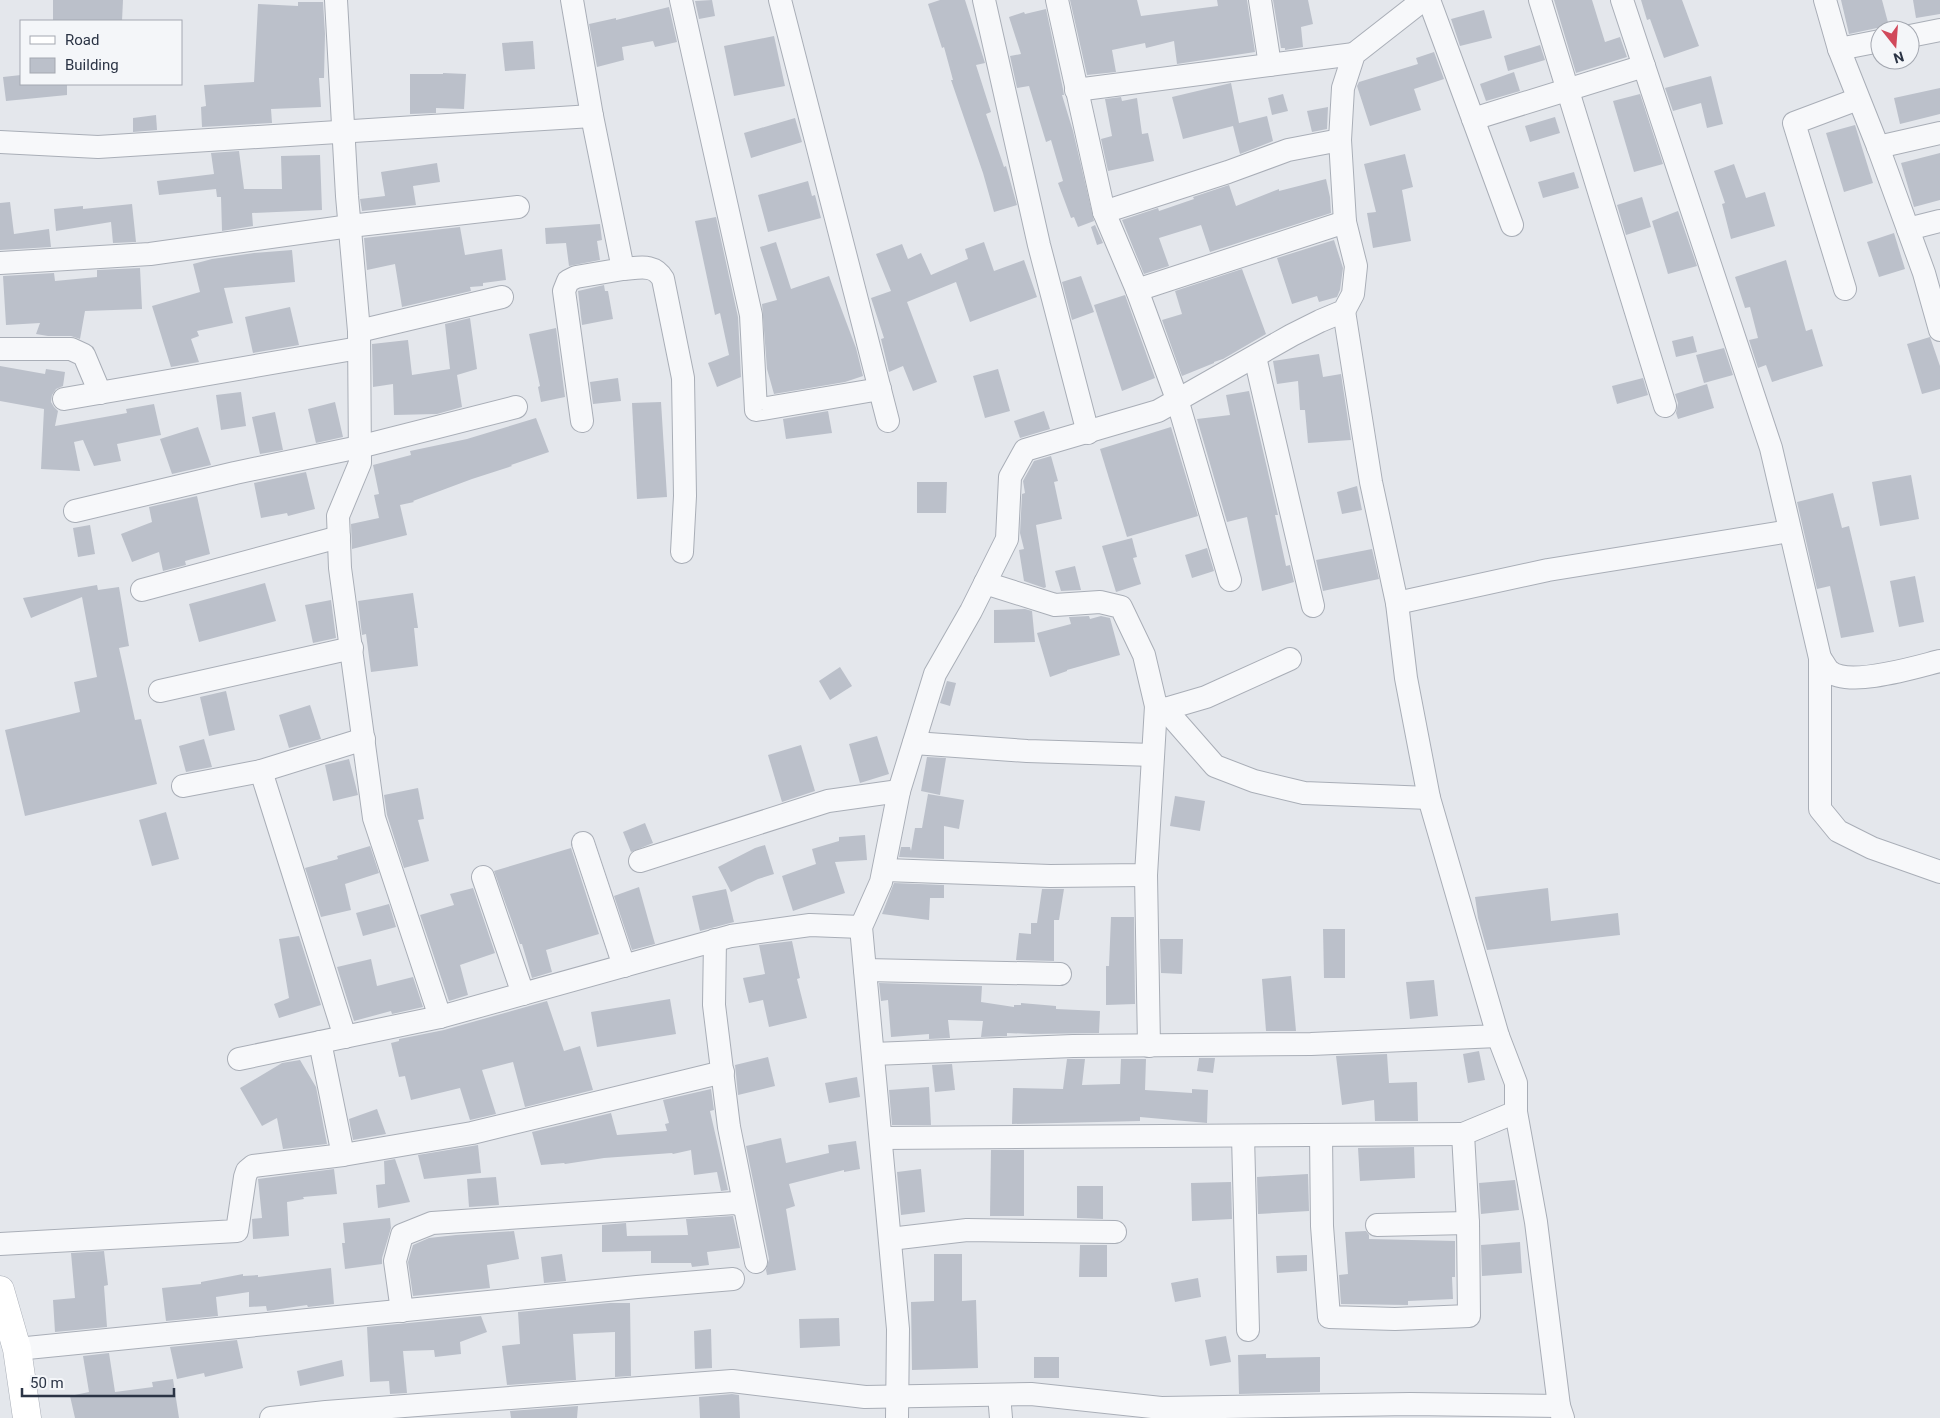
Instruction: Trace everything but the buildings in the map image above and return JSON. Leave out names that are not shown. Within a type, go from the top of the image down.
[{"type":"main road","points":[[2,1306],[17,1349],[27,1418]]},
{"type":"street","points":[[336,0],[343,132],[359,340],[360,463],[338,516],[340,568],[374,818],[440,1017]]},
{"type":"street","points":[[572,0],[592,116],[623,269]]},
{"type":"street","points":[[681,0],[750,315],[756,410],[880,389]]},
{"type":"street","points":[[780,0],[888,421]]},
{"type":"street","points":[[984,0],[1039,245],[1088,432]]},
{"type":"street","points":[[1057,0],[1104,212],[1138,290],[1177,400],[1230,580]]},
{"type":"street","points":[[1260,0],[1270,65]]},
{"type":"street","points":[[1076,90],[1354,54],[1423,0]]},
{"type":"street","points":[[1429,0],[1512,225]]},
{"type":"street","points":[[1540,0],[1665,406]]},
{"type":"street","points":[[1622,0],[1771,448],[1820,658],[1820,809],[1838,831],[1872,848],[1940,872]]},
{"type":"street","points":[[1825,0],[1839,49],[1878,147],[1924,273],[1939,325]]},
{"type":"street","points":[[1920,34],[1940,30]]},
{"type":"street","points":[[1839,49],[1870,43]]},
{"type":"street","points":[[271,1418],[326,1412],[732,1382],[866,1397],[897,1407],[999,1395],[1031,1394],[1161,1408],[1181,1413],[1561,1412],[1536,1222],[1516,1112],[1516,1083],[1498,1036],[1429,798],[1406,678],[1397,603],[1371,482],[1344,311],[1353,294],[1356,266],[1345,222],[1340,140],[1344,88],[1354,54]]},
{"type":"street","points":[[1473,119],[1644,66]]},
{"type":"street","points":[[1845,289],[1794,123],[1858,99]]},
{"type":"street","points":[[0,142],[98,147],[592,116]]},
{"type":"street","points":[[1878,147],[1940,132]]},
{"type":"street","points":[[1104,212],[1228,172],[1288,150],[1340,140]]},
{"type":"street","points":[[0,263],[150,254],[350,226],[518,207]]},
{"type":"street","points":[[1908,228],[1940,221]]},
{"type":"street","points":[[1138,290],[1345,222]]},
{"type":"street","points":[[582,422],[564,291],[568,281],[576,277],[623,269],[654,269],[660,272],[663,279],[683,378],[685,496],[682,552]]},
{"type":"street","points":[[64,399],[359,340],[502,297]]},
{"type":"street","points":[[897,1407],[898,1329],[861,927],[885,870],[899,791],[935,674],[1007,539],[1010,477],[1025,450],[1158,411],[1320,321],[1344,311]]},
{"type":"street","points":[[0,348],[70,349],[84,355],[100,393]]},
{"type":"street","points":[[1255,357],[1313,606]]},
{"type":"street","points":[[75,511],[235,473],[359,447],[516,407]]},
{"type":"street","points":[[1397,603],[1548,570],[1790,531]]},
{"type":"street","points":[[142,590],[339,537]]},
{"type":"street","points":[[985,582],[1056,605],[1100,602],[1121,607],[1144,655],[1161,707],[1215,766],[1254,781],[1304,793],[1429,798]]},
{"type":"street","points":[[160,691],[352,648]]},
{"type":"street","points":[[1820,658],[1830,672],[1846,678],[1878,676],[1940,661]]},
{"type":"street","points":[[1161,707],[1206,697],[1290,660]]},
{"type":"street","points":[[1149,1046],[1146,875],[1153,755],[1161,707]]},
{"type":"street","points":[[183,786],[261,770],[364,739]]},
{"type":"street","points":[[914,743],[1027,751],[1153,755]]},
{"type":"street","points":[[261,770],[345,1037]]},
{"type":"street","points":[[640,861],[828,801],[899,791]]},
{"type":"street","points":[[583,843],[624,966]]},
{"type":"street","points":[[885,870],[1050,876],[1146,875]]},
{"type":"street","points":[[483,877],[523,994]]},
{"type":"street","points":[[240,1059],[440,1017],[731,936],[810,925],[861,927]]},
{"type":"street","points":[[715,940],[714,1005],[729,1127],[756,1262]]},
{"type":"street","points":[[865,970],[1060,974]]},
{"type":"street","points":[[873,1054],[1073,1046],[1311,1044],[1498,1036]]},
{"type":"street","points":[[320,1042],[343,1155]]},
{"type":"street","points":[[0,1244],[237,1231],[245,1177],[247,1171],[252,1166],[343,1155],[472,1134],[722,1072]]},
{"type":"street","points":[[881,1138],[1463,1134],[1516,1112]]},
{"type":"street","points":[[1321,1135],[1322,1226],[1329,1317],[1395,1319],[1468,1316],[1468,1223],[1463,1134]]},
{"type":"street","points":[[1243,1136],[1248,1330]]},
{"type":"street","points":[[402,1311],[395,1261],[402,1235],[432,1223],[735,1203],[744,1206]]},
{"type":"street","points":[[1377,1225],[1468,1223]]},
{"type":"street","points":[[890,1239],[967,1230],[1115,1232]]},
{"type":"street","points":[[17,1349],[733,1279]]},
{"type":"street","points":[[999,1395],[1001,1418]]}]
